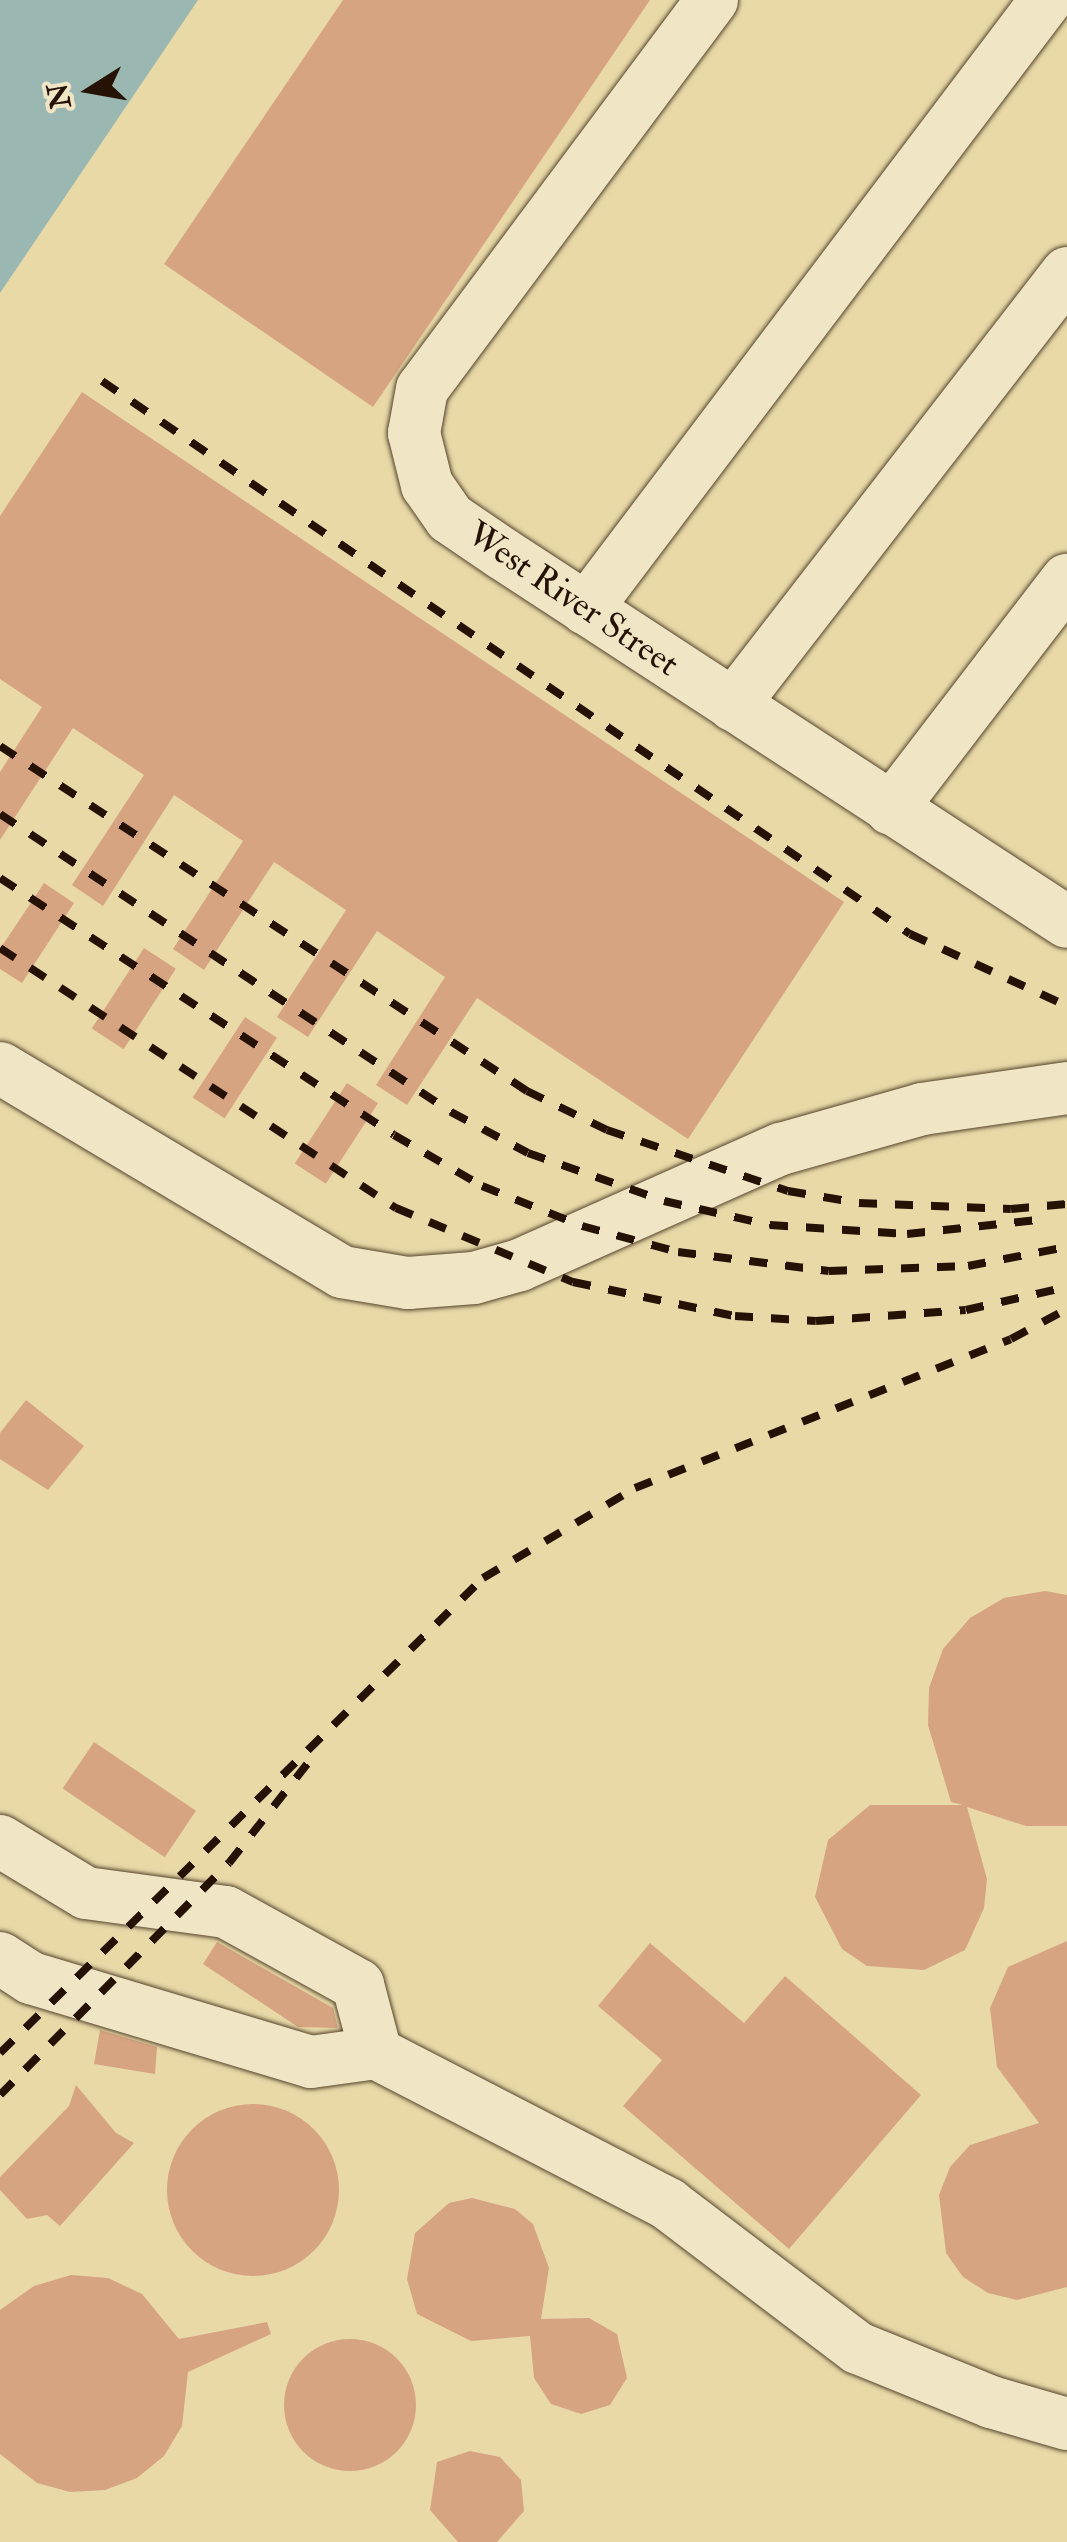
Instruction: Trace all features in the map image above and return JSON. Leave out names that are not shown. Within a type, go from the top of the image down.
[{"type":"lane","name":"West River Street","points":[[712,0],[422,389],[414,433],[427,485],[450,518],[586,609],[891,809],[1059,903]]},
{"type":"lane","points":[[586,609],[1046,0]]},
{"type":"lane","points":[[733,705],[1067,273]]},
{"type":"lane","points":[[891,809],[1067,580]]},
{"type":"lane","points":[[0,1068],[342,1272],[408,1283],[474,1278],[520,1264],[782,1149],[922,1109],[1067,1088]]},
{"type":"lane","points":[[0,1842],[86,1892],[226,1912],[358,1985],[376,2053]]},
{"type":"lane","points":[[10,1973],[311,2062],[376,2053],[668,2204],[858,2348],[991,2402],[1067,2424]]},
{"type":"water","points":[[0,0],[198,0],[0,293]]},
{"type":"building","points":[[343,0],[650,0],[373,407],[164,264]]},
{"type":"building","points":[[82,392],[844,902],[688,1139],[477,998],[407,1105],[376,1085],[445,977],[377,931],[308,1037],[277,1017],[346,910],[274,862],[204,970],[173,949],[243,841],[174,795],[103,906],[72,885],[144,775],[73,728],[0,840],[0,772],[42,707],[0,679],[0,516]]},
{"type":"building","points":[[44,883],[74,903],[22,983],[0,969],[0,949]]},
{"type":"building","points":[[144,948],[176,969],[124,1049],[92,1029]]},
{"type":"building","points":[[245,1017],[277,1038],[225,1118],[193,1098]]},
{"type":"building","points":[[347,1083],[378,1103],[326,1184],[295,1164]]},
{"type":"building","points":[[26,1400],[84,1446],[48,1490],[0,1459],[0,1433]]},
{"type":"building","points":[[1045,1591],[1067,1595],[1067,1826],[1026,1826],[967,1807],[987,1879],[984,1908],[965,1950],[924,1970],[867,1966],[842,1949],[815,1897],[828,1840],[870,1805],[963,1805],[951,1802],[928,1725],[929,1688],[943,1649],[970,1618],[1004,1598]]},
{"type":"building","points":[[94,1742],[196,1811],[165,1857],[63,1788]]},
{"type":"building","points":[[1067,1941],[1067,2287],[1017,2300],[988,2293],[963,2277],[946,2253],[939,2195],[950,2167],[970,2145],[1039,2123],[997,2067],[990,2008],[1008,1967]]},
{"type":"building","points":[[217,1942],[333,2008],[338,2028],[298,2027],[203,1964]]},
{"type":"building","points":[[650,1943],[744,2023],[785,1976],[921,2095],[789,2249],[623,2106],[662,2060],[598,2006]]},
{"type":"building","points":[[100,2030],[157,2047],[155,2074],[94,2064]]},
{"type":"building","points":[[76,2085],[116,2133],[134,2143],[60,2226],[47,2215],[27,2219],[0,2190],[0,2177],[69,2106]]},
{"type":"building","points":[[253,2104],[286,2111],[314,2129],[332,2157],[339,2190],[332,2223],[314,2251],[286,2269],[253,2276],[220,2269],[192,2251],[174,2223],[167,2190],[174,2157],[192,2129],[220,2111]]},
{"type":"building","points":[[472,2198],[515,2209],[533,2224],[549,2268],[541,2319],[589,2318],[617,2334],[627,2378],[610,2405],[581,2414],[551,2404],[534,2378],[530,2336],[471,2341],[417,2314],[407,2279],[415,2233],[449,2203]]},
{"type":"building","points":[[71,2275],[108,2278],[142,2294],[179,2339],[267,2322],[271,2334],[188,2372],[182,2426],[164,2456],[137,2478],[105,2490],[70,2492],[37,2483],[0,2454],[0,2310],[34,2286]]},
{"type":"building","points":[[350,2339],[375,2344],[396,2359],[411,2380],[416,2405],[411,2430],[396,2451],[375,2466],[350,2471],[325,2466],[304,2451],[289,2430],[284,2405],[289,2380],[304,2359],[325,2344]]},
{"type":"building","points":[[470,2451],[500,2457],[521,2480],[524,2511],[497,2542],[458,2542],[430,2510],[437,2462]]},
{"type":"railway","points":[[102,381],[910,934],[1067,1006]]},
{"type":"railway","points":[[0,746],[527,1091],[607,1130],[788,1191],[859,1203],[1011,1209],[1067,1204]]},
{"type":"railway","points":[[0,814],[451,1112],[528,1153],[664,1201],[770,1225],[907,1234],[1037,1220]]},
{"type":"railway","points":[[0,878],[394,1135],[482,1186],[582,1226],[678,1252],[829,1271],[968,1266],[1067,1247]]},
{"type":"railway","points":[[0,948],[396,1208],[573,1282],[735,1316],[816,1321],[966,1310],[1067,1287]]},
{"type":"railway","points":[[0,2053],[483,1578],[635,1488],[1011,1339],[1067,1309]]},
{"type":"railway","points":[[0,2095],[229,1863],[312,1758]]}]
